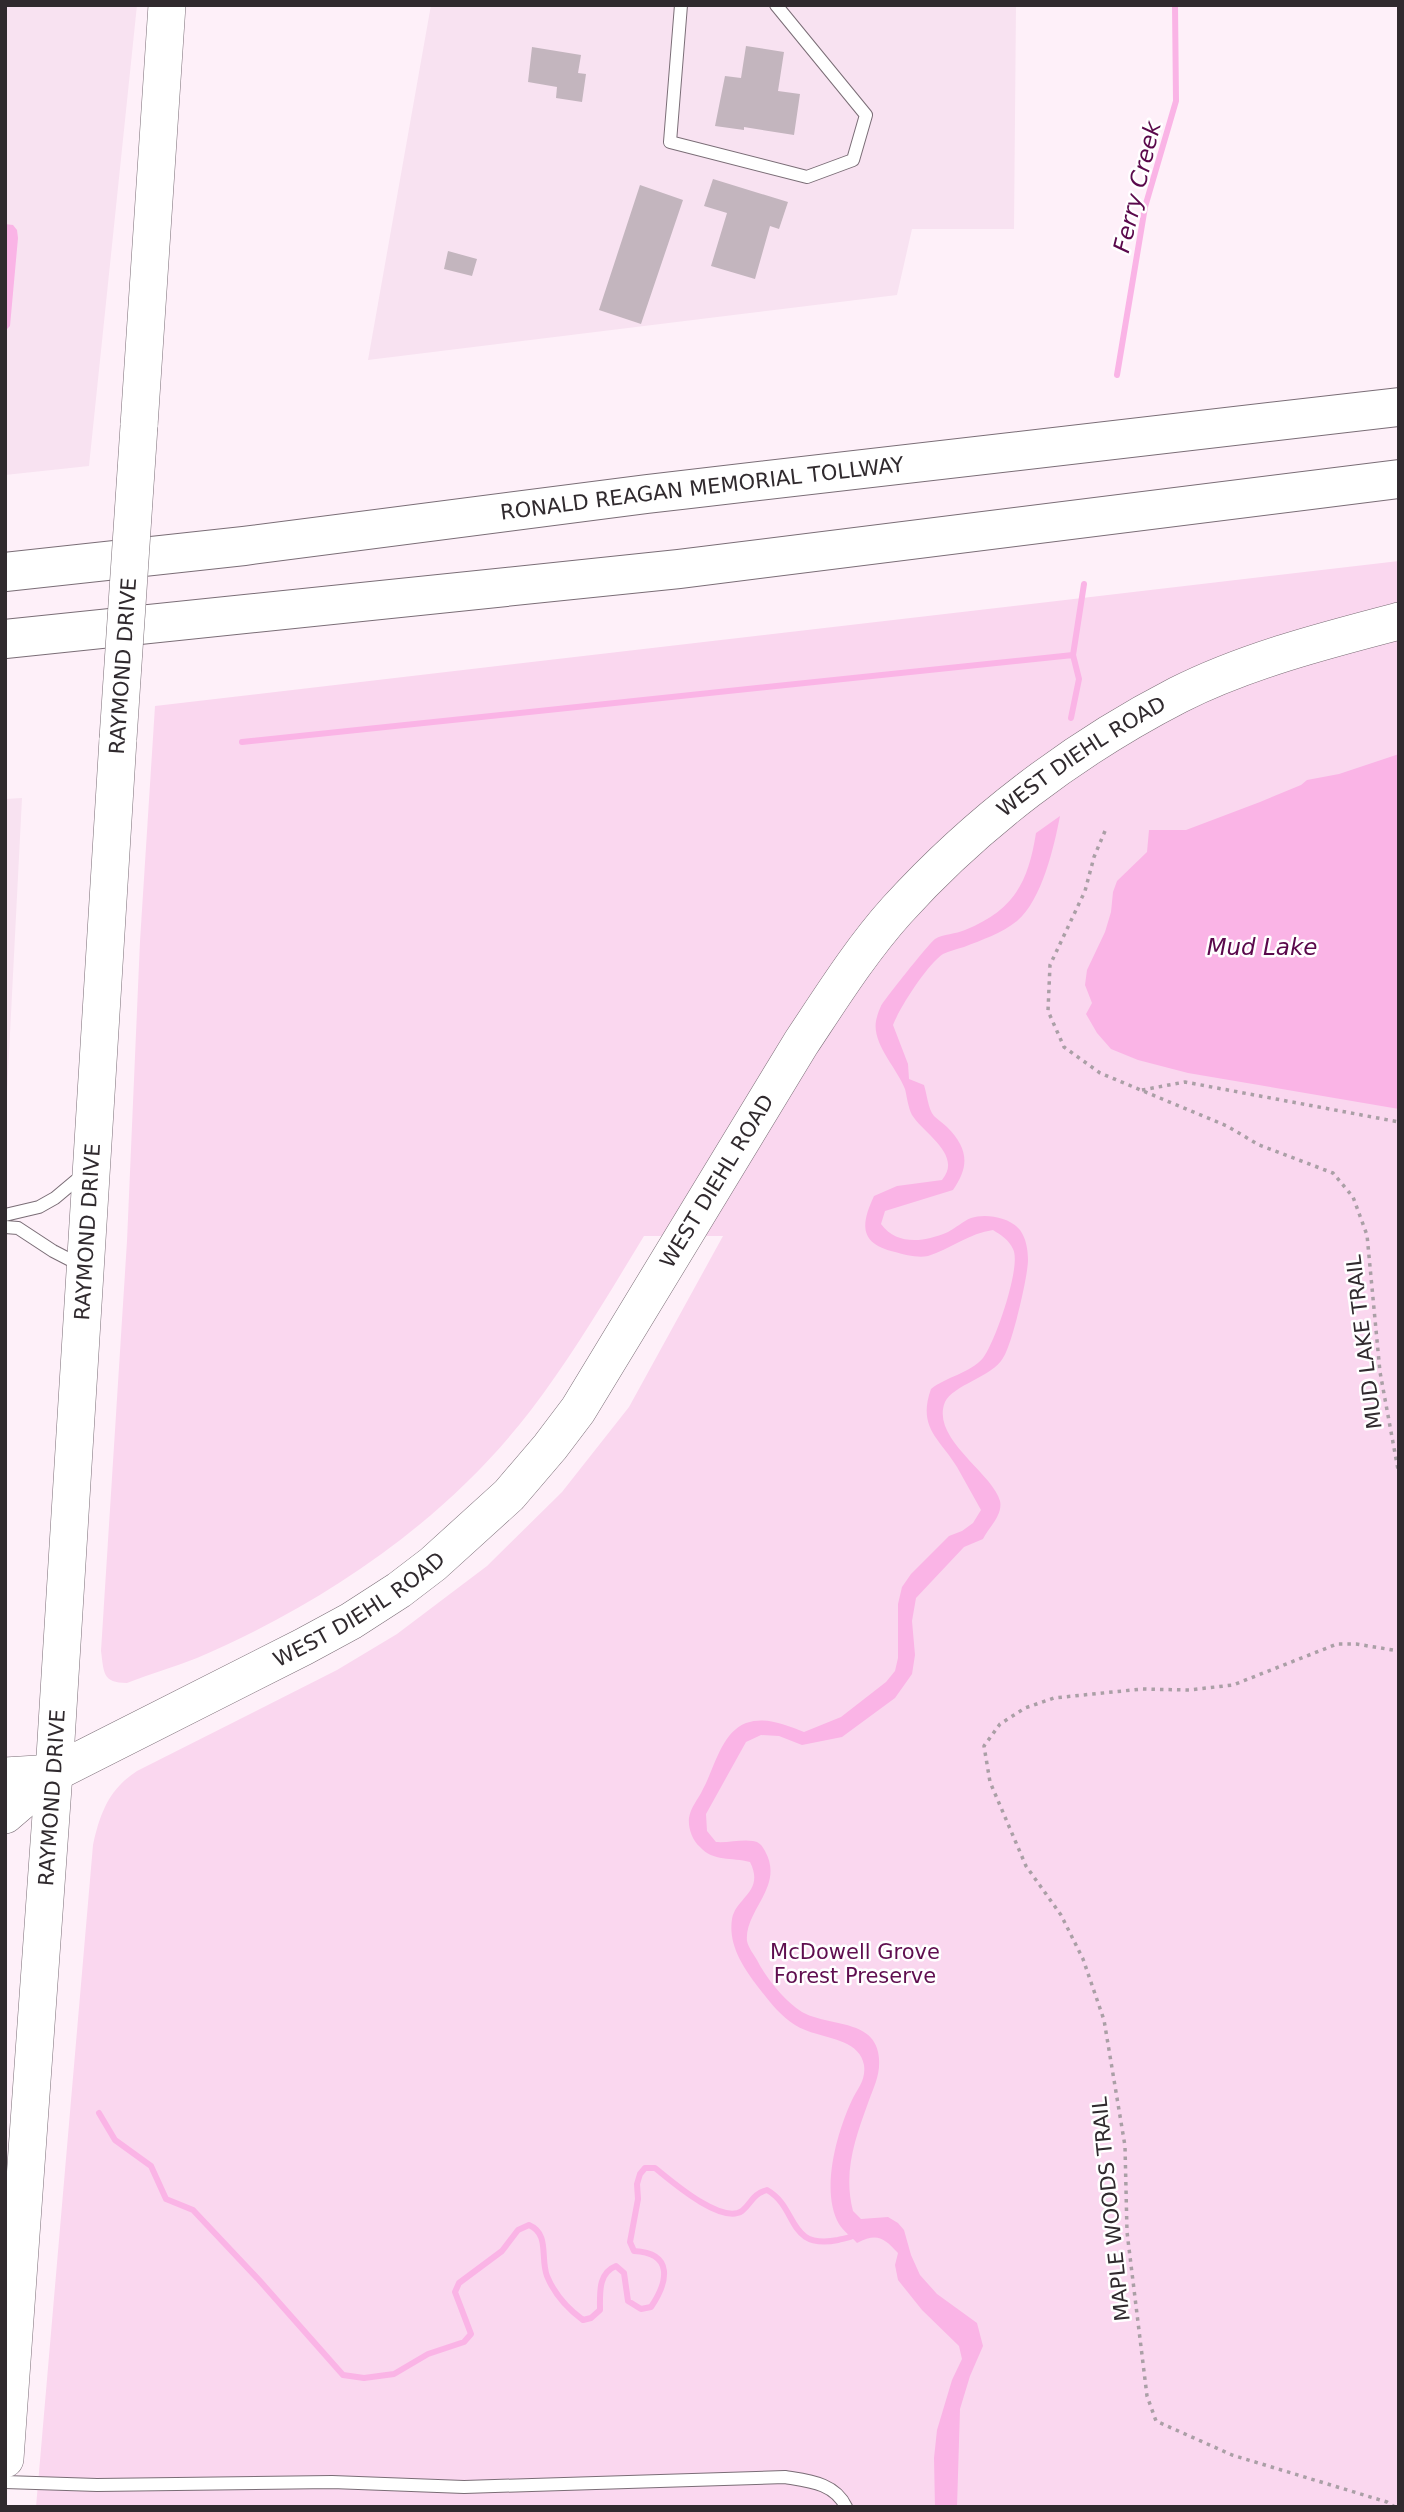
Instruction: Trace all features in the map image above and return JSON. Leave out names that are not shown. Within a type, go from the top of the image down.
[{"type":"highway","name":"RONALD REAGAN MEMORIAL TOLLWAY","points":[[5,572],[244,546],[633,495],[1399,407]]},
{"type":"highway","points":[[5,639],[679,569],[1399,479]]},
{"type":"street","name":"RAYMOND DRIVE","points":[[5,2459],[13,2246],[54,1773],[167,5]]},
{"type":"street","name":"WEST DIEHL ROAD","points":[[5,1815],[54,1773],[351,1622],[433,1564],[509,1495],[578,1410],[801,1043],[838,987],[897,911],[974,833],[1056,770],[1107,736],[1179,695],[1255,663],[1399,621]]},
{"type":"street","name":"WEST DIEHL ROAD","points":[[5,1776],[54,1773]]},
{"type":"lane","points":[[681,5],[670,142],[807,177],[853,160],[866,115],[776,5]]},
{"type":"lane","points":[[5,1215],[39,1207],[55,1198],[92,1168]]},
{"type":"lane","points":[[5,1227],[18,1228],[86,1268]]},
{"type":"lane","points":[[5,2482],[97,2485],[331,2482],[464,2487],[785,2477],[819,2482],[842,2498],[846,2507]]},
{"type":"path","name":"MUD LAKE TRAIL","points":[[1105,831],[1085,891],[1050,965],[1048,1011],[1064,1047],[1100,1073],[1227,1126],[1259,1145],[1334,1173],[1353,1197],[1367,1235],[1380,1372],[1399,1475]]},
{"type":"path","points":[[1140,1090],[1185,1082],[1399,1122]]},
{"type":"path","name":"MAPLE WOODS TRAIL","points":[[1395,2507],[1387,2502],[1232,2455],[1156,2421],[1147,2396],[1127,2231],[1125,2146],[1104,2020],[1083,1959],[1061,1915],[1027,1866],[990,1782],[984,1746],[1000,1724],[1025,1708],[1054,1698],[1142,1689],[1189,1690],[1233,1685],[1338,1644],[1399,1651]]},
{"type":"shaded area","points":[[5,5],[137,5],[89,466],[5,475]]},
{"type":"shaded area","points":[[431,5],[1016,5],[1014,229],[912,229],[897,295],[368,360]]},
{"type":"shaded area","points":[[22,798],[5,1132],[5,799]]},
{"type":"green space","name":"McDowell Grove Forest Preserve","points":[[1399,561],[1399,2507],[36,2507],[93,1845],[107,1803],[119,1786],[137,1771],[337,1670],[397,1634],[487,1566],[562,1492],[629,1407],[723,1236],[644,1236],[576,1346],[531,1410],[461,1488],[422,1523],[380,1555],[291,1612],[197,1658],[127,1683],[109,1678],[104,1670],[101,1651],[127,1241],[140,941],[155,706]]},
{"type":"water","points":[[5,224],[13,225],[18,238],[10,326],[5,331]]},
{"type":"water","name":"Mud Lake","points":[[1399,754],[1399,1109],[1188,1073],[1138,1060],[1111,1049],[1086,1014],[1092,1003],[1085,985],[1087,970],[1105,932],[1117,881],[1147,852],[1149,830],[1186,830],[1260,802],[1307,780],[1339,774]]},
{"type":"water","points":[[1060,816],[1046,872],[1026,912],[998,933],[945,953],[937,959],[915,987],[893,1025],[908,1064],[909,1079],[924,1085],[932,1113],[954,1135],[963,1150],[964,1165],[953,1190],[885,1211],[881,1224],[895,1236],[921,1240],[948,1232],[971,1218],[990,1216],[1004,1219],[1016,1226],[1026,1244],[1028,1260],[1025,1280],[1007,1351],[998,1365],[949,1396],[943,1415],[946,1429],[954,1442],[995,1490],[1000,1501],[999,1511],[983,1539],[964,1547],[916,1598],[912,1621],[915,1655],[912,1674],[895,1698],[842,1737],[802,1745],[779,1736],[761,1735],[746,1742],[706,1814],[707,1831],[716,1842],[757,1842],[765,1851],[770,1864],[767,1887],[751,1919],[747,1941],[765,1974],[802,2012],[857,2029],[874,2041],[878,2052],[877,2078],[859,2130],[850,2169],[853,2211],[861,2219],[888,2217],[898,2223],[904,2230],[920,2275],[937,2294],[977,2323],[983,2346],[960,2409],[957,2507],[935,2507],[934,2458],[937,2430],[952,2380],[962,2359],[959,2346],[922,2310],[898,2280],[895,2265],[898,2253],[879,2238],[857,2243],[839,2224],[833,2211],[831,2179],[836,2145],[846,2113],[863,2080],[864,2065],[854,2048],[846,2043],[804,2030],[789,2021],[752,1979],[738,1955],[731,1929],[735,1911],[752,1887],[754,1872],[750,1862],[717,1857],[705,1852],[693,1837],[689,1818],[720,1751],[737,1728],[761,1720],[804,1732],[841,1717],[886,1682],[895,1671],[898,1658],[898,1604],[902,1587],[911,1574],[949,1536],[973,1523],[981,1510],[957,1467],[932,1432],[927,1402],[931,1389],[978,1363],[988,1350],[1011,1287],[1015,1258],[1007,1240],[993,1230],[976,1234],[924,1257],[883,1249],[869,1239],[865,1225],[866,1216],[874,1196],[897,1186],[942,1180],[948,1162],[939,1145],[912,1115],[905,1089],[881,1047],[876,1021],[884,1001],[935,939],[982,922],[1007,904],[1023,880],[1036,833]]},
{"type":"building","points":[[746,46],[784,52],[778,91],[800,94],[794,135],[744,127],[744,130],[715,126],[725,76],[741,78]]},
{"type":"building","points":[[532,47],[581,55],[578,73],[586,74],[582,102],[556,98],[557,87],[528,82]]},
{"type":"building","points":[[713,179],[788,202],[779,229],[770,226],[755,279],[711,266],[727,213],[704,206]]},
{"type":"building","points":[[640,185],[683,200],[641,324],[599,310]]},
{"type":"building","points":[[448,251],[477,259],[472,276],[444,269]]},
{"type":"waterway","name":"Ferry Creek","points":[[1117,375],[1145,207],[1176,101],[1175,5]]},
{"type":"waterway","name":"Ferry Creek","points":[[1071,718],[1079,679],[1073,655],[1084,584]]},
{"type":"waterway","points":[[242,742],[1073,655]]},
{"type":"waterway","points":[[99,2113],[115,2140],[151,2166],[166,2199],[193,2210],[343,2375],[364,2378],[394,2374],[428,2354],[464,2342],[471,2334],[455,2292],[459,2283],[502,2251],[518,2230],[529,2225],[540,2234],[545,2269],[550,2282],[562,2300],[583,2320],[591,2318],[600,2310],[603,2279],[606,2273],[616,2266],[624,2273],[628,2301],[641,2309],[651,2307],[661,2288],[664,2270],[656,2257],[634,2251],[630,2242],[638,2199],[637,2184],[645,2168],[655,2168],[709,2207],[733,2214],[742,2211],[755,2196],[767,2190],[777,2198],[795,2226],[809,2239],[838,2240],[858,2232]]}]
